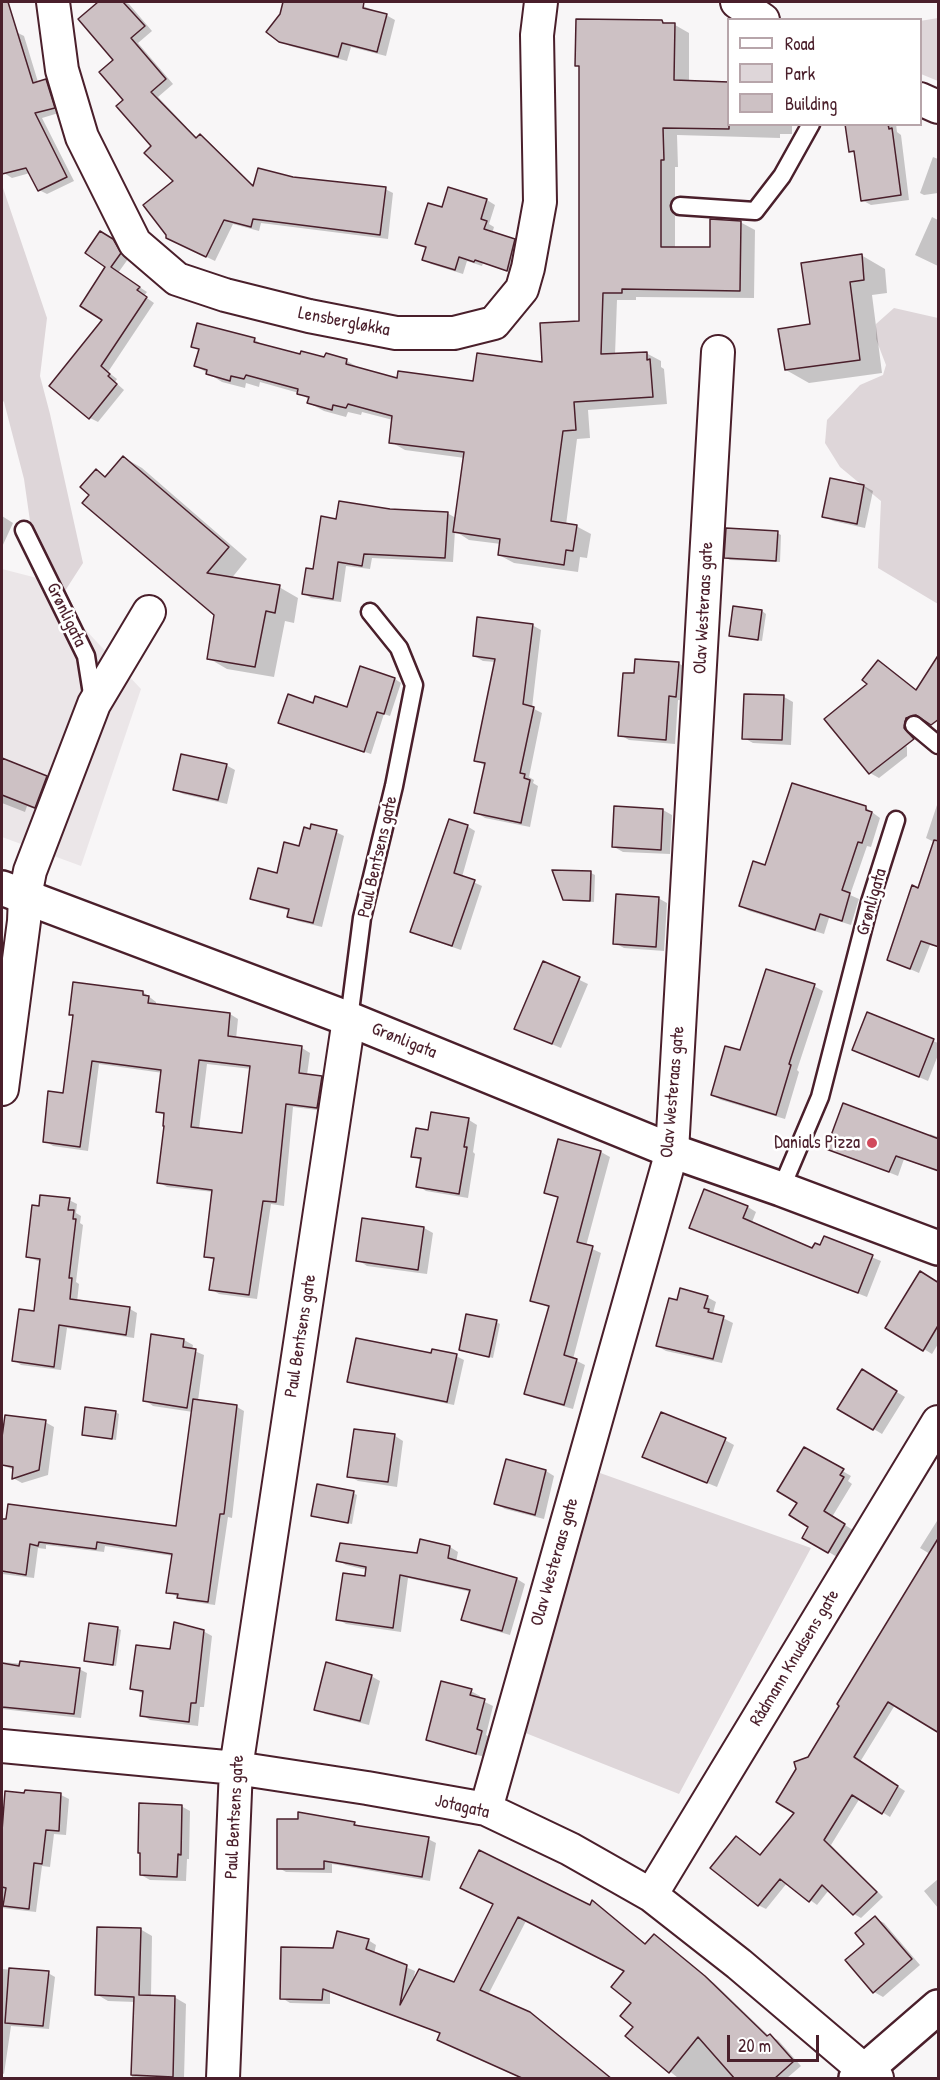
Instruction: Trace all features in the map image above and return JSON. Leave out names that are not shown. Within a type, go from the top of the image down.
[{"type":"main road","name":"Grønligata","points":[[13,892],[349,1019],[672,1151],[939,1248]]},
{"type":"main road","points":[[866,2076],[939,2007]]},
{"type":"street","name":"Lensbergløkka","points":[[53,2],[62,70],[82,137],[135,243],[177,279],[225,295],[309,316],[396,333],[454,333],[494,323],[522,289],[540,202],[537,35],[541,2]]},
{"type":"street","points":[[736,2],[761,18]]},
{"type":"street","points":[[922,99],[939,106]]},
{"type":"street","name":"Olav Westeraas gate","points":[[486,1809],[672,1151],[718,352]]},
{"type":"street","points":[[2,1089],[22,932],[13,892],[30,871],[94,704],[148,612]]},
{"type":"street","name":"Paul Bentsens gate","points":[[230,2078],[236,1768],[349,1019]]},
{"type":"street","name":"Rådmann Knudsens gate","points":[[651,1895],[939,1422]]},
{"type":"street","name":"Jotagata","points":[[2,1746],[236,1768],[486,1809],[570,1849],[651,1895],[739,1964],[866,2076]]},
{"type":"lane","points":[[680,206],[755,211],[782,176],[810,126]]},
{"type":"lane","name":"Grønligata","points":[[24,530],[86,656],[94,704]]},
{"type":"lane","name":"Paul Bentsens gate","points":[[349,1019],[362,918],[394,786],[414,685],[399,648],[370,612]]},
{"type":"lane","points":[[914,725],[939,745]]},
{"type":"lane","name":"Grønligata","points":[[781,1189],[820,1097],[870,902],[896,820]]},
{"type":"shaded area","points":[[2,569],[37,578],[141,689],[81,866],[2,837]]},
{"type":"green space","points":[[938,18],[938,81],[922,74],[922,21]]},
{"type":"green space","points":[[2,185],[47,318],[40,376],[83,563],[63,594],[30,521],[24,479],[2,400]]},
{"type":"green space","points":[[894,308],[938,318],[938,604],[878,568],[881,501],[840,467],[825,443],[827,420],[860,385],[883,375],[886,365],[876,339],[876,324]]},
{"type":"green space","points":[[600,1473],[811,1548],[679,1794],[523,1732]]},
{"type":"building","points":[[2,2],[8,2],[33,83],[46,79],[55,108],[35,113],[67,177],[38,191],[26,168],[2,174]]},
{"type":"building","points":[[98,2],[123,2],[145,26],[131,38],[166,79],[151,92],[196,138],[200,134],[253,186],[258,168],[293,177],[386,187],[380,235],[253,219],[251,227],[224,220],[206,257],[166,238],[143,205],[173,181],[144,153],[151,146],[116,106],[123,100],[99,72],[113,60],[78,19]]},
{"type":"building","points":[[283,2],[364,2],[363,8],[387,14],[377,52],[342,43],[338,57],[279,42],[266,32],[280,14]]},
{"type":"building","points":[[576,19],[662,20],[663,23],[675,23],[674,80],[727,82],[727,126],[729,129],[663,128],[661,247],[710,247],[710,219],[741,221],[740,291],[622,289],[622,293],[603,293],[601,354],[647,352],[647,360],[650,359],[653,397],[574,402],[576,430],[563,431],[551,521],[577,525],[573,551],[566,550],[564,565],[498,555],[500,539],[453,532],[464,452],[389,443],[392,416],[348,404],[346,408],[333,405],[332,410],[307,403],[309,397],[297,394],[298,389],[246,375],[244,379],[231,376],[230,381],[206,374],[207,370],[194,366],[199,349],[191,347],[197,323],[255,338],[254,342],[300,354],[301,351],[324,357],[326,353],[347,359],[346,364],[397,378],[398,371],[473,381],[477,353],[542,362],[540,323],[579,321],[579,66],[575,66]]},
{"type":"building","points":[[845,126],[888,126],[889,129],[892,128],[901,195],[861,201],[854,151],[849,152]]},
{"type":"building","points":[[448,187],[487,199],[481,219],[487,221],[484,229],[515,239],[507,271],[459,257],[455,270],[422,260],[426,247],[415,244],[428,203],[442,207]]},
{"type":"building","points":[[100,231],[113,239],[121,253],[111,267],[140,287],[137,290],[147,297],[101,366],[117,384],[89,419],[49,386],[102,320],[80,306],[105,267],[85,253]]},
{"type":"building","points":[[862,254],[864,280],[850,282],[860,360],[785,370],[778,329],[810,324],[801,263]]},
{"type":"building","points":[[123,456],[229,547],[207,573],[280,585],[275,613],[266,611],[255,667],[207,659],[214,615],[82,503],[89,495],[80,487],[96,469],[105,477]]},
{"type":"building","points":[[830,478],[864,485],[857,524],[822,517]]},
{"type":"building","points":[[339,501],[390,509],[448,512],[445,558],[364,554],[362,566],[338,562],[333,599],[302,594],[306,568],[313,569],[321,516],[336,519]]},
{"type":"building","points":[[726,528],[778,531],[776,561],[724,558]]},
{"type":"building","points":[[733,606],[762,610],[758,640],[729,636]]},
{"type":"building","points":[[477,617],[533,624],[523,704],[534,707],[520,773],[525,774],[524,778],[530,780],[521,823],[474,813],[485,763],[474,761],[495,659],[473,656]]},
{"type":"building","points":[[939,654],[939,719],[931,725],[916,715],[906,718],[904,728],[914,739],[869,774],[824,719],[867,684],[862,680],[878,660],[916,690]]},
{"type":"building","points":[[635,659],[679,662],[676,697],[669,696],[666,740],[618,736],[623,673],[634,673]]},
{"type":"building","points":[[360,666],[395,678],[384,714],[377,712],[364,752],[278,723],[288,694],[313,703],[315,696],[347,707]]},
{"type":"building","points":[[744,694],[784,695],[782,740],[742,739]]},
{"type":"building","points":[[181,754],[227,764],[218,800],[173,790]]},
{"type":"building","points":[[2,758],[47,776],[35,808],[2,795]]},
{"type":"building","points":[[792,783],[866,806],[866,810],[872,812],[862,843],[858,842],[842,890],[850,893],[842,921],[820,914],[815,930],[739,906],[753,861],[765,865]]},
{"type":"building","points":[[614,806],[663,809],[661,850],[612,847]]},
{"type":"building","points":[[449,819],[468,825],[454,873],[475,880],[452,946],[410,932]]},
{"type":"building","points":[[311,824],[337,830],[313,923],[287,917],[289,909],[250,899],[258,868],[277,873],[284,842],[299,846],[304,827],[310,829]]},
{"type":"building","points":[[934,840],[939,841],[939,947],[921,941],[910,969],[887,960],[912,885],[918,888]]},
{"type":"building","points":[[552,870],[591,871],[590,901],[563,900]]},
{"type":"building","points":[[616,894],[659,897],[656,947],[613,944]]},
{"type":"building","points":[[543,961],[580,977],[552,1044],[514,1029]]},
{"type":"building","points":[[766,969],[815,984],[789,1064],[791,1065],[776,1115],[711,1095],[725,1046],[740,1050]]},
{"type":"building","points":[[73,982],[143,991],[143,995],[149,996],[148,1003],[230,1013],[228,1036],[302,1046],[299,1073],[322,1076],[317,1108],[286,1104],[276,1202],[263,1201],[249,1295],[209,1290],[214,1258],[204,1257],[212,1190],[157,1183],[164,1126],[164,1113],[156,1112],[161,1070],[92,1061],[80,1147],[43,1142],[48,1091],[63,1093],[73,1015],[69,1015]],"holes":[[[199,1060],[250,1066],[242,1133],[191,1127]]]},
{"type":"building","points":[[867,1012],[934,1039],[919,1077],[852,1050]]},
{"type":"building","points":[[843,1103],[939,1139],[939,1171],[896,1156],[889,1172],[826,1149]]},
{"type":"building","points":[[431,1112],[469,1118],[464,1147],[467,1147],[459,1194],[416,1187],[421,1158],[411,1157],[416,1128],[428,1130]]},
{"type":"building","points":[[558,1139],[601,1151],[577,1242],[593,1246],[564,1355],[577,1359],[564,1405],[524,1394],[549,1306],[530,1301],[558,1197],[544,1193]]},
{"type":"building","points":[[704,1189],[748,1206],[743,1218],[812,1248],[815,1243],[820,1245],[824,1236],[873,1255],[858,1293],[689,1228]]},
{"type":"building","points":[[40,1195],[70,1198],[68,1210],[74,1210],[73,1219],[76,1219],[69,1278],[72,1278],[70,1299],[130,1307],[126,1335],[59,1325],[54,1367],[12,1361],[19,1309],[34,1311],[40,1259],[26,1257],[32,1205],[39,1206]]},
{"type":"building","points":[[362,1218],[424,1227],[418,1270],[356,1261]]},
{"type":"building","points":[[920,1271],[939,1283],[939,1324],[923,1351],[885,1328]]},
{"type":"building","points":[[680,1288],[708,1296],[704,1308],[709,1309],[708,1312],[724,1316],[713,1359],[656,1346],[669,1298],[677,1300]]},
{"type":"building","points":[[466,1314],[497,1320],[489,1357],[459,1350]]},
{"type":"building","points":[[151,1334],[184,1339],[183,1347],[196,1349],[187,1408],[143,1401]]},
{"type":"building","points":[[356,1338],[431,1353],[432,1349],[457,1354],[447,1402],[347,1382]]},
{"type":"building","points":[[862,1369],[897,1391],[873,1430],[837,1409]]},
{"type":"building","points":[[193,1399],[237,1405],[224,1514],[220,1514],[208,1602],[177,1598],[178,1594],[166,1593],[172,1554],[97,1542],[96,1549],[39,1542],[38,1546],[30,1544],[26,1575],[2,1571],[2,1519],[6,1519],[8,1504],[176,1526]]},
{"type":"building","points":[[85,1407],[116,1411],[112,1439],[82,1435]]},
{"type":"building","points":[[661,1412],[726,1438],[707,1483],[642,1457]]},
{"type":"building","points":[[5,1415],[46,1420],[39,1470],[12,1479],[13,1467],[2,1465]]},
{"type":"building","points":[[354,1429],[395,1434],[388,1482],[347,1477]]},
{"type":"building","points":[[804,1447],[844,1469],[840,1475],[844,1477],[824,1511],[845,1524],[828,1553],[802,1538],[808,1527],[789,1515],[797,1503],[777,1491]]},
{"type":"building","points":[[506,1459],[546,1470],[535,1515],[494,1504]]},
{"type":"building","points":[[317,1484],[354,1491],[348,1523],[311,1516]]},
{"type":"building","points":[[939,1537],[939,1733],[888,1702],[854,1757],[898,1786],[882,1814],[852,1795],[824,1840],[877,1892],[853,1915],[822,1885],[809,1902],[780,1879],[758,1906],[710,1868],[736,1836],[760,1855],[794,1813],[776,1802],[796,1769],[794,1762],[808,1757],[839,1706],[837,1704]]},
{"type":"building","points":[[420,1539],[450,1546],[448,1558],[517,1578],[502,1631],[461,1620],[470,1590],[400,1575],[393,1628],[336,1620],[343,1573],[365,1576],[366,1567],[336,1561],[340,1543],[417,1553]]},
{"type":"building","points":[[174,1622],[204,1630],[196,1703],[191,1703],[189,1722],[140,1716],[143,1691],[130,1689],[136,1645],[170,1649]]},
{"type":"building","points":[[89,1623],[118,1627],[113,1665],[84,1661]]},
{"type":"building","points":[[20,1661],[80,1668],[74,1714],[2,1707],[2,1663],[19,1666]]},
{"type":"building","points":[[326,1662],[372,1675],[360,1721],[314,1710]]},
{"type":"building","points":[[441,1681],[472,1689],[470,1695],[485,1699],[477,1729],[482,1731],[476,1754],[426,1740]]},
{"type":"building","points":[[25,1790],[61,1793],[59,1831],[46,1830],[42,1864],[34,1863],[29,1909],[3,1906],[6,1888],[2,1887],[5,1791],[24,1793]]},
{"type":"building","points":[[139,1803],[182,1805],[181,1855],[178,1854],[177,1877],[140,1875]]},
{"type":"building","points":[[298,1812],[355,1822],[354,1825],[429,1837],[422,1877],[324,1861],[324,1869],[277,1869],[277,1819],[298,1819]]},
{"type":"building","points":[[479,1850],[590,1905],[592,1900],[645,1944],[654,1934],[705,1976],[767,2036],[770,2034],[794,2061],[774,2079],[735,2079],[698,2037],[669,2073],[625,2036],[633,2027],[620,2016],[631,2003],[611,1987],[624,1971],[518,1917],[480,1990],[530,2012],[612,2079],[524,2079],[437,2040],[440,2033],[323,1989],[322,2000],[280,1999],[281,1947],[333,1948],[337,1931],[369,1939],[366,1949],[407,1965],[400,2005],[419,1969],[454,1982],[493,1904],[460,1888]]},
{"type":"building","points":[[875,1916],[912,1959],[873,1993],[845,1960],[864,1944],[855,1933]]},
{"type":"building","points":[[97,1927],[141,1928],[139,1995],[175,1996],[173,2077],[131,2075],[134,1997],[95,1995]]},
{"type":"building","points":[[9,1968],[49,1971],[43,2026],[5,2023]]},
{"type":"place","name":"Danials Pizza","points":[[872,1143]]}]
